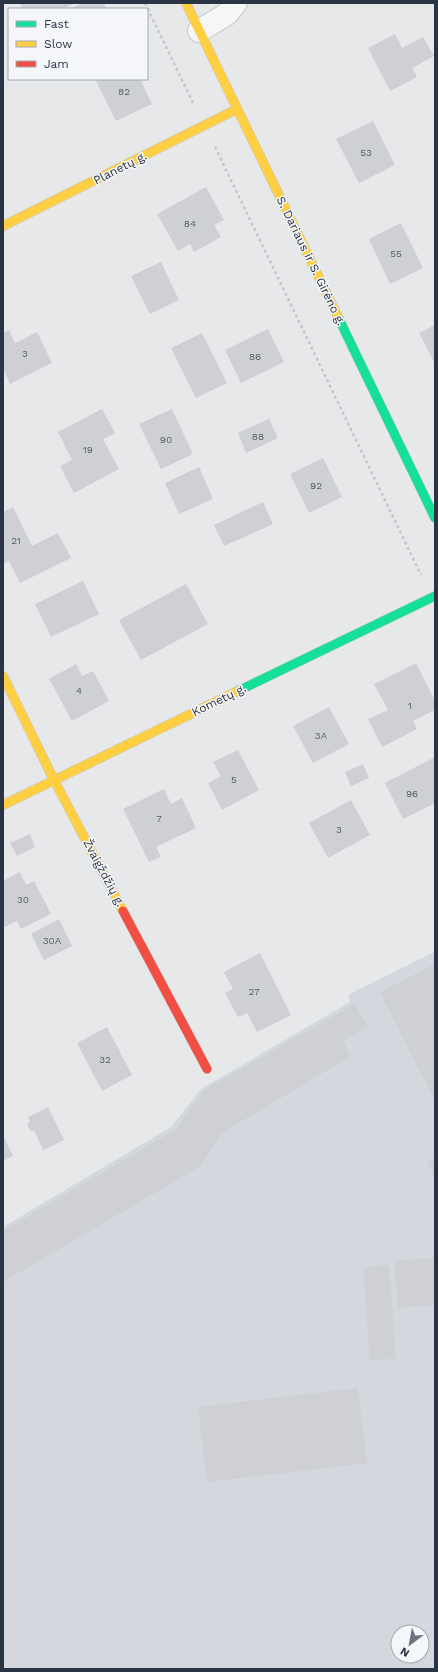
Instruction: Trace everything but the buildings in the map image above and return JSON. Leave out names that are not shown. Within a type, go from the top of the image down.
[{"type":"street","name":"S. Dariaus ir S. Girėno g.","points":[[186,3],[435,518]]},
{"type":"street","points":[[199,31],[214,24],[227,14],[236,3]]},
{"type":"street","name":"Planetų g.","points":[[3,226],[237,109]]},
{"type":"street","name":"Kometų g.","points":[[3,805],[433,597]]},
{"type":"street","name":"Žvaigždžių g.","points":[[3,676],[54,780],[207,1069]]},
{"type":"path","points":[[148,9],[433,597]]},
{"type":"shaded area","points":[[435,952],[435,1669],[3,1669],[3,1227],[171,1127],[201,1089],[350,1002],[349,994]]},
{"type":"traffic: fast","points":[[338,317],[435,518]]},
{"type":"traffic: fast","points":[[238,691],[435,596]]},
{"type":"traffic: slow","points":[[186,3],[338,317]]},
{"type":"traffic: slow","points":[[3,226],[237,109]]},
{"type":"traffic: slow","points":[[3,676],[54,780],[123,911]]},
{"type":"traffic: slow","points":[[3,805],[238,691]]},
{"type":"traffic: jam","points":[[123,911],[207,1069]]}]
